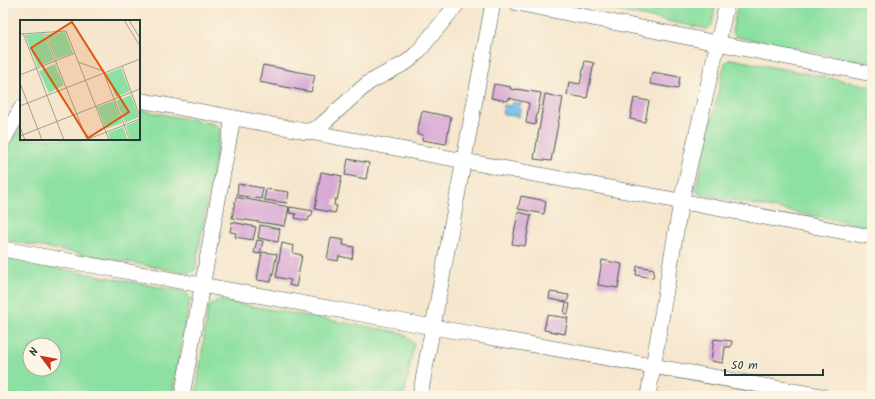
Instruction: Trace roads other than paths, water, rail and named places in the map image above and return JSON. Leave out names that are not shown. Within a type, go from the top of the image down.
[{"type":"street","points":[[305,132],[319,127],[368,83],[407,62],[417,53],[458,3]]},
{"type":"street","points":[[420,396],[493,3]]},
{"type":"street","points":[[517,3],[872,74]]},
{"type":"street","points":[[648,396],[681,202],[727,3]]},
{"type":"street","points":[[140,100],[872,237]]},
{"type":"street","points":[[3,141],[20,110]]},
{"type":"street","points":[[182,396],[233,118]]},
{"type":"street","points":[[3,249],[433,328],[821,396]]},
{"type":"water","points":[[512,102],[521,103],[519,117],[502,114],[504,105],[511,106]]}]
